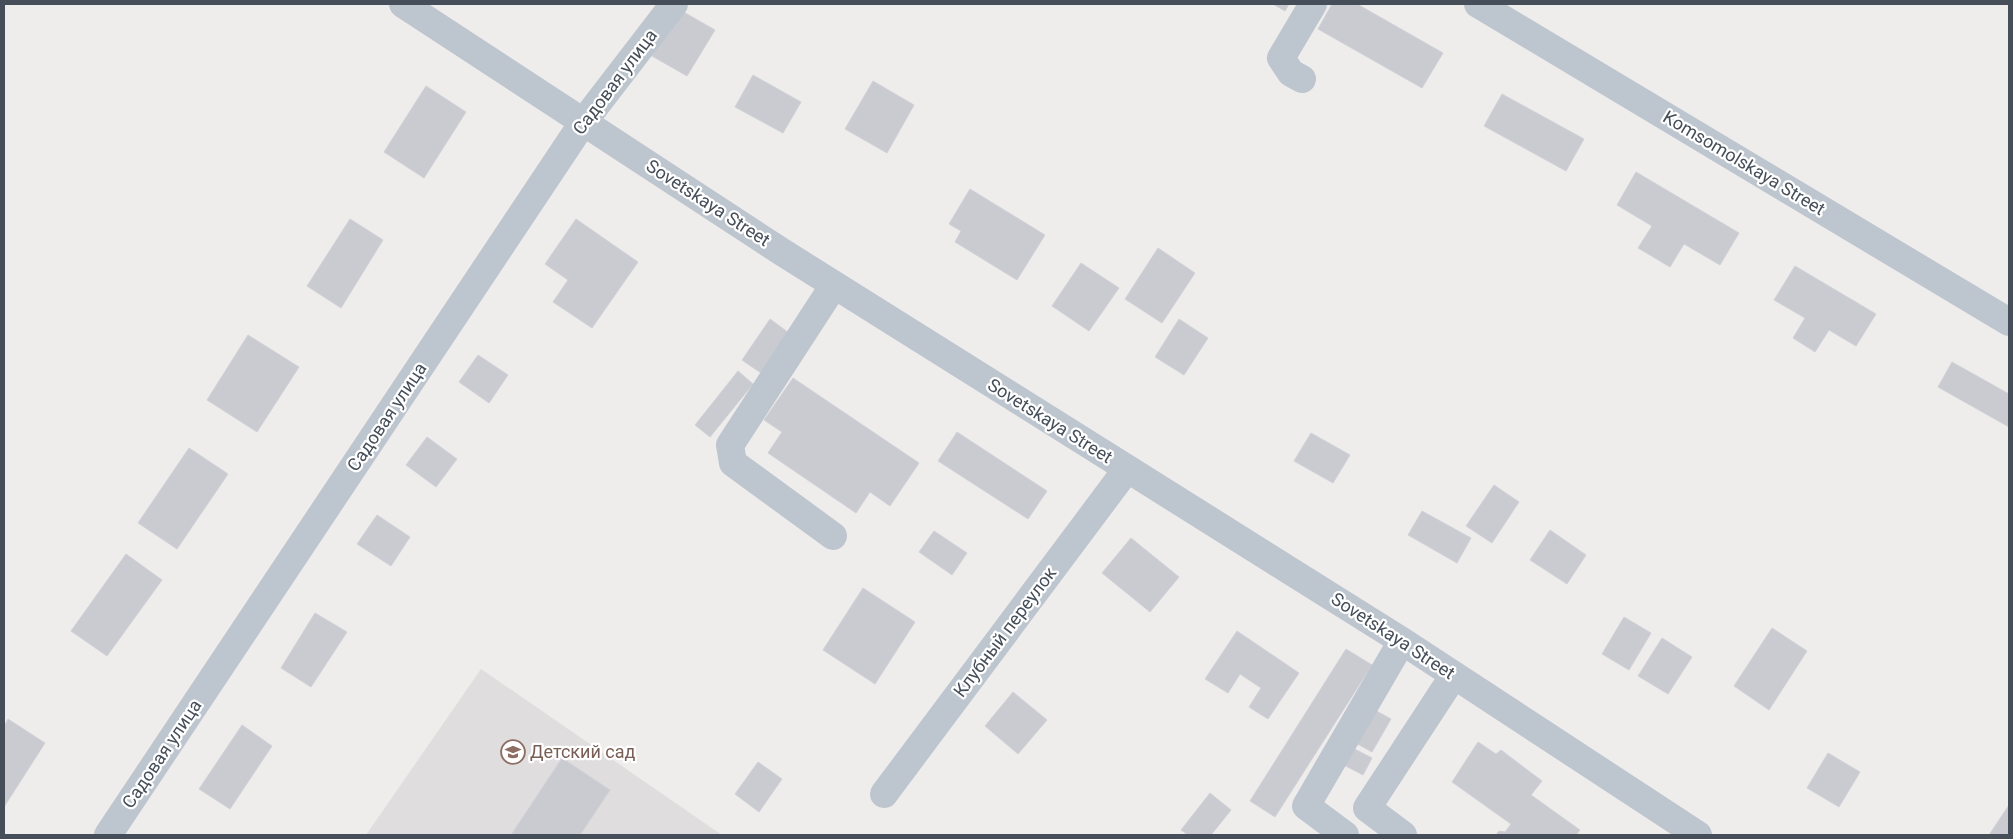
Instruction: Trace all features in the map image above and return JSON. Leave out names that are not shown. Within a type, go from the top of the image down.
[{"type":"street","name":"Sovetskaya Street","points":[[403,4],[834,285],[1402,641],[1691,833]]},
{"type":"street","name":"Садовая улица","points":[[108,835],[584,121],[674,4]]},
{"type":"street","points":[[1302,79],[1291,73],[1281,58],[1313,4]]},
{"type":"street","name":"Komsomolskaya Street","points":[[1478,4],[2009,322]]},
{"type":"street","points":[[833,536],[733,462],[730,445],[834,285]]},
{"type":"street","name":"Клубный переулок","points":[[884,794],[1127,469]]},
{"type":"street","points":[[1345,835],[1306,806],[1402,641]]},
{"type":"street","points":[[1352,835],[1367,808],[1454,675]]},
{"type":"street","points":[[1367,808],[1403,835]]},
{"type":"shaded area","name":"Детский сад","points":[[481,669],[722,835],[366,835]]},
{"type":"building","points":[[1273,4],[1289,4],[1285,11]]},
{"type":"building","points":[[1332,4],[1357,4],[1443,53],[1422,88],[1318,29]]},
{"type":"building","points":[[680,10],[715,30],[687,76],[652,56]]},
{"type":"building","points":[[753,75],[801,102],[783,133],[735,107]]},
{"type":"building","points":[[873,81],[914,105],[887,153],[845,129]]},
{"type":"building","points":[[426,86],[466,112],[424,178],[384,152]]},
{"type":"building","points":[[1502,94],[1584,139],[1566,171],[1484,126]]},
{"type":"building","points":[[1636,172],[1739,233],[1720,265],[1684,244],[1670,267],[1638,248],[1652,226],[1617,205]]},
{"type":"building","points":[[970,189],[1045,235],[1017,280],[955,242],[961,231],[949,224]]},
{"type":"building","points":[[350,219],[383,240],[341,308],[307,286]]},
{"type":"building","points":[[576,219],[638,262],[592,328],[553,302],[568,280],[545,264]]},
{"type":"building","points":[[1158,248],[1195,273],[1162,323],[1125,299]]},
{"type":"building","points":[[1081,263],[1119,288],[1089,331],[1052,306]]},
{"type":"building","points":[[1795,266],[1876,314],[1856,346],[1829,330],[1815,352],[1793,338],[1805,318],[1774,300]]},
{"type":"building","points":[[770,319],[789,333],[761,373],[742,360]]},
{"type":"building","points":[[1179,319],[1208,338],[1184,375],[1155,357]]},
{"type":"building","points":[[248,335],[299,367],[257,432],[207,400]]},
{"type":"building","points":[[478,355],[508,375],[489,403],[459,382]]},
{"type":"building","points":[[1952,362],[2009,394],[2009,427],[1938,387]]},
{"type":"building","points":[[738,371],[753,384],[710,437],[695,425]]},
{"type":"building","points":[[793,378],[919,463],[890,506],[870,492],[856,513],[768,453],[782,432],[764,420]]},
{"type":"building","points":[[957,432],[1047,491],[1028,519],[938,461]]},
{"type":"building","points":[[1311,433],[1350,455],[1333,483],[1294,461]]},
{"type":"building","points":[[427,437],[457,459],[436,487],[406,465]]},
{"type":"building","points":[[189,448],[228,474],[177,549],[138,523]]},
{"type":"building","points":[[1494,485],[1519,502],[1492,543],[1466,526]]},
{"type":"building","points":[[1422,511],[1471,538],[1457,563],[1408,535]]},
{"type":"building","points":[[377,515],[410,537],[391,566],[357,544]]},
{"type":"building","points":[[1550,530],[1586,555],[1567,584],[1530,560]]},
{"type":"building","points":[[934,531],[967,553],[952,575],[919,552]]},
{"type":"building","points":[[1131,538],[1179,577],[1150,612],[1102,573]]},
{"type":"building","points":[[126,554],[162,580],[107,656],[71,631]]},
{"type":"building","points":[[863,588],[915,622],[875,684],[823,650]]},
{"type":"building","points":[[315,613],[347,632],[311,687],[281,668]]},
{"type":"building","points":[[1624,617],[1651,633],[1629,670],[1602,654]]},
{"type":"building","points":[[1772,628],[1807,651],[1769,710],[1734,686]]},
{"type":"building","points":[[1237,631],[1299,673],[1268,719],[1249,707],[1261,688],[1240,674],[1228,693],[1205,679]]},
{"type":"building","points":[[1662,638],[1692,657],[1668,694],[1638,676]]},
{"type":"building","points":[[1346,649],[1372,665],[1275,817],[1250,801]]},
{"type":"building","points":[[1013,692],[1047,720],[1018,754],[985,726]]},
{"type":"building","points":[[1371,708],[1391,719],[1372,752],[1352,741]]},
{"type":"building","points":[[8,719],[45,743],[4,807],[4,727]]},
{"type":"building","points":[[242,725],[272,746],[230,809],[199,789]]},
{"type":"building","points":[[1478,742],[1496,754],[1501,750],[1542,781],[1531,795],[1580,830],[1576,835],[1496,835],[1499,831],[1505,832],[1511,824],[1452,782]]},
{"type":"building","points":[[1349,746],[1372,758],[1363,775],[1340,763]]},
{"type":"building","points":[[1828,753],[1860,772],[1839,807],[1807,788]]},
{"type":"building","points":[[562,758],[610,790],[580,835],[511,835]]},
{"type":"building","points":[[758,762],[782,779],[759,812],[735,794]]},
{"type":"building","points":[[1210,793],[1231,810],[1211,835],[1188,835],[1181,830]]},
{"type":"building","points":[[2009,805],[2009,835],[1989,835]]},
{"type":"place","name":"Детский сад","points":[[513,752]]}]
